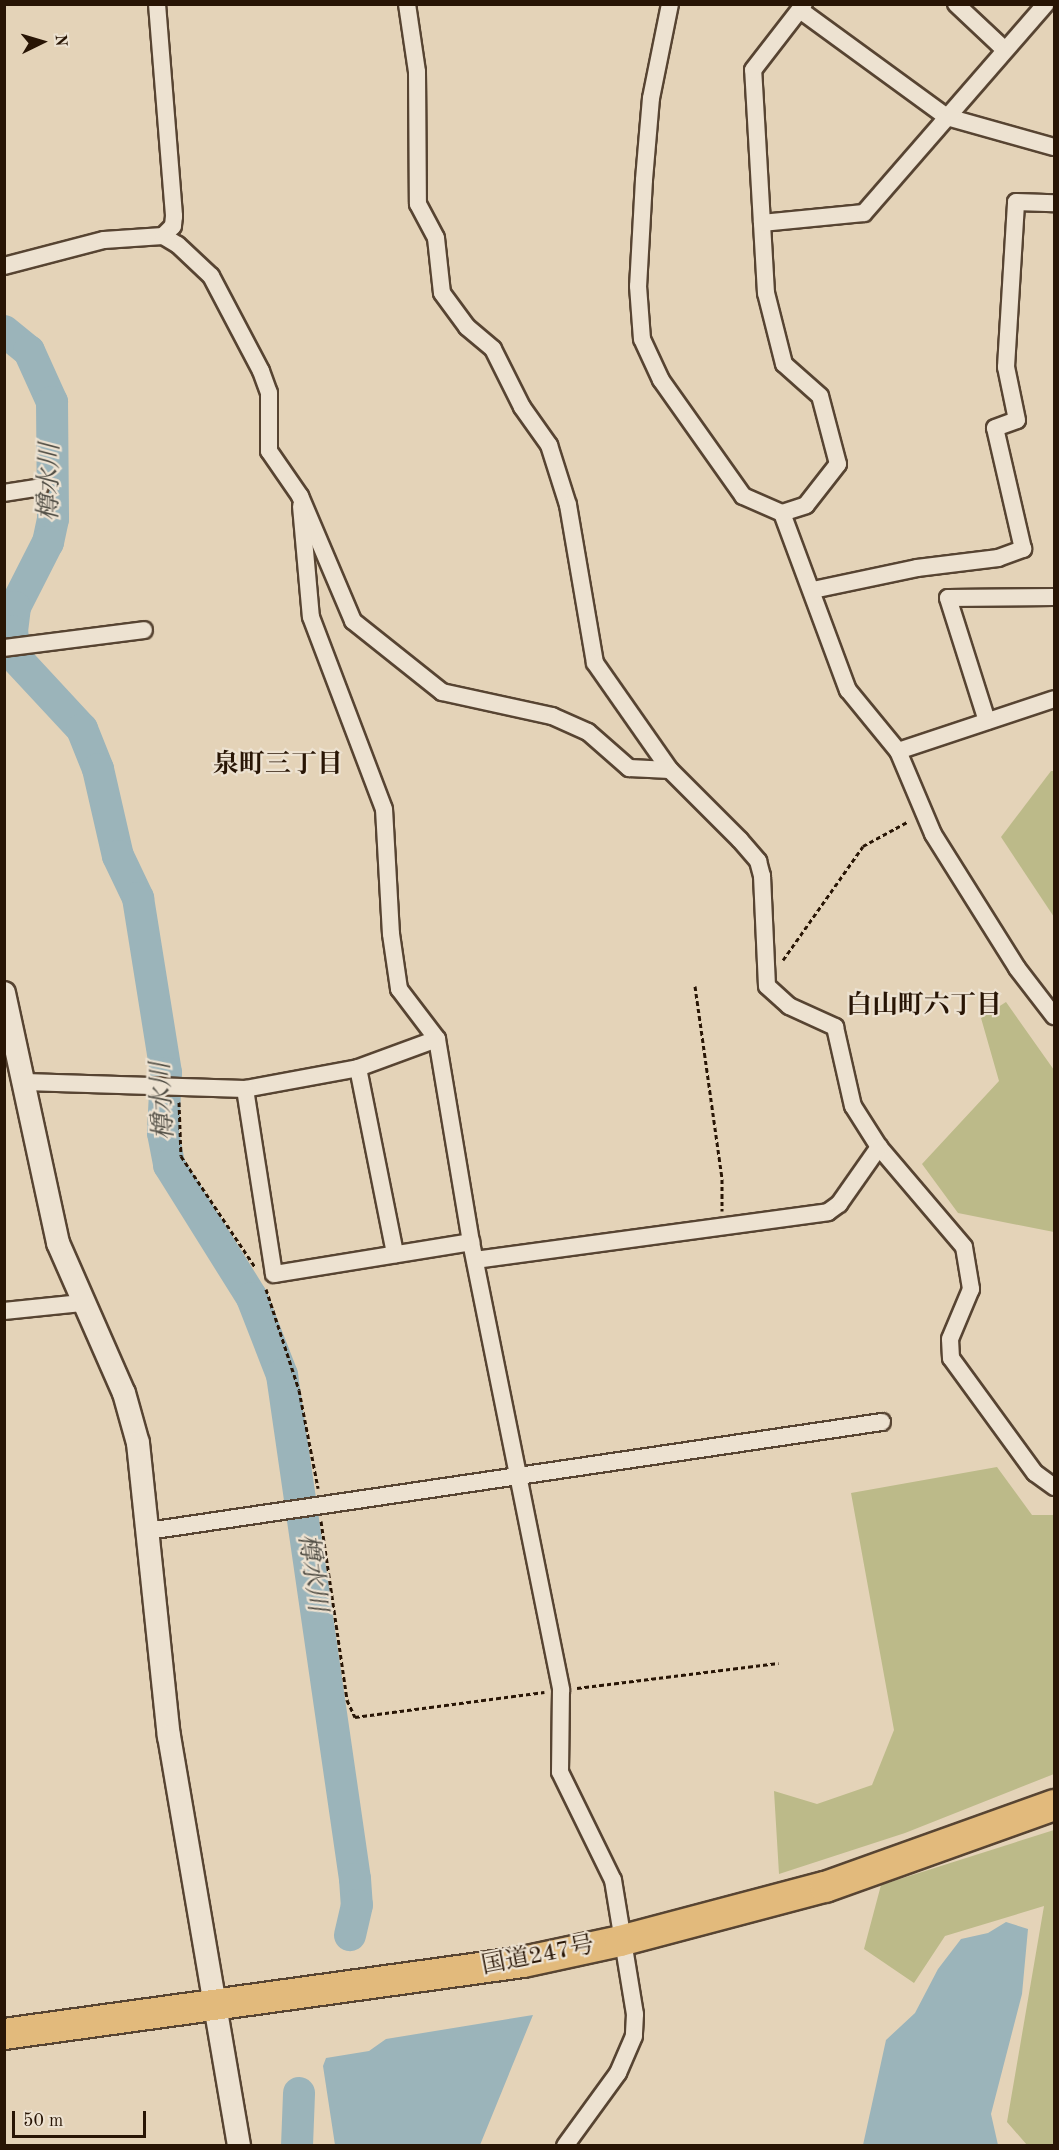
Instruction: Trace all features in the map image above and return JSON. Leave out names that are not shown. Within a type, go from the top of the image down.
[{"type":"highway","name":"国道247号","points":[[4,2034],[523,1962],[620,1941],[825,1887],[1054,1805]]},
{"type":"street","points":[[4,266],[104,240],[163,236],[174,226],[158,4]]},
{"type":"street","points":[[407,4],[417,72],[418,204],[436,238],[442,293],[467,327],[493,349],[522,407],[549,445],[568,505],[595,663],[670,770],[758,861],[767,986],[779,999],[835,1028],[849,1096],[879,1147],[964,1247],[971,1290],[950,1339],[951,1358],[1035,1473],[1054,1487]]},
{"type":"street","points":[[670,4],[651,98],[644,180],[638,286],[642,339],[661,380],[743,496],[782,513],[806,506],[838,464],[820,396],[784,363],[766,293],[753,70],[802,7],[947,117],[1054,147]]},
{"type":"street","points":[[956,4],[1005,50]]},
{"type":"street","points":[[762,223],[864,213],[1046,4]]},
{"type":"street","points":[[813,590],[917,568],[998,558],[1023,549],[995,428],[1017,420],[1005,367],[1016,202],[1054,203]]},
{"type":"street","points":[[163,236],[210,276],[239,324],[269,393],[269,451],[300,496],[353,621],[422,680],[442,692],[574,724],[636,771],[670,770]]},
{"type":"street","points":[[4,493],[40,487]]},
{"type":"street","points":[[300,496],[311,617],[384,809],[391,934],[399,988],[437,1039],[471,1242],[561,1690],[560,1772],[613,1880],[620,1941],[635,2014],[634,2036],[608,2089],[565,2145]]},
{"type":"street","points":[[782,513],[813,590],[848,690],[898,751],[925,813],[1017,968],[1054,1016]]},
{"type":"street","points":[[987,720],[948,598],[1054,597]]},
{"type":"street","points":[[4,648],[144,630]]},
{"type":"street","points":[[898,751],[1054,699]]},
{"type":"street","points":[[4,993],[58,1243],[82,1303],[124,1393],[138,1443],[169,1736],[218,2005],[239,2145]]},
{"type":"street","points":[[25,1082],[177,1085],[244,1089],[358,1068],[437,1039]]},
{"type":"street","points":[[358,1068],[395,1254]]},
{"type":"street","points":[[244,1089],[274,1274],[471,1242]]},
{"type":"street","points":[[475,1260],[721,1227],[834,1209],[879,1147]]},
{"type":"street","points":[[4,1311],[82,1303]]},
{"type":"street","points":[[148,1531],[518,1479],[882,1422]]},
{"type":"path","points":[[765,973],[782,962],[863,846],[925,813]]},
{"type":"path","points":[[695,986],[722,1179],[721,1227]]},
{"type":"shaded area","points":[[1051,771],[1054,771],[1054,917],[1001,837]]},
{"type":"shaded area","points":[[1006,1002],[1054,1070],[1054,1232],[958,1213],[922,1164],[999,1081],[981,1018]]},
{"type":"shaded area","points":[[997,1467],[1032,1515],[1054,1515],[1054,1774],[905,1833],[779,1874],[774,1791],[817,1804],[872,1785],[894,1730],[851,1493]]},
{"type":"shaded area","points":[[1054,1830],[1054,2145],[1027,2145],[1007,2122],[1044,1906],[945,1936],[914,1983],[864,1949],[881,1885]]},
{"type":"water","points":[[1006,1922],[1028,1929],[1022,1994],[991,2114],[998,2145],[863,2145],[886,2040],[915,2013],[938,1969],[961,1939],[988,1933]]},
{"type":"water","points":[[533,2015],[480,2145],[335,2145],[323,2066],[326,2058],[369,2051],[386,2039]]},
{"type":"waterway","name":"樽水川","points":[[4,331],[29,351],[52,402],[53,519],[48,542],[15,607],[12,631],[16,658],[82,729],[98,769],[118,856],[138,898],[166,1073],[163,1133],[169,1165],[252,1298],[282,1375],[355,1879],[357,1905],[350,1935]]},
{"type":"waterway","name":"樽水川","points":[[297,2146],[299,2093]]},
{"type":"district","name":"泉町三丁目","points":[[278,766]]},
{"type":"district","name":"白山町六丁目","points":[[924,1007]]}]
